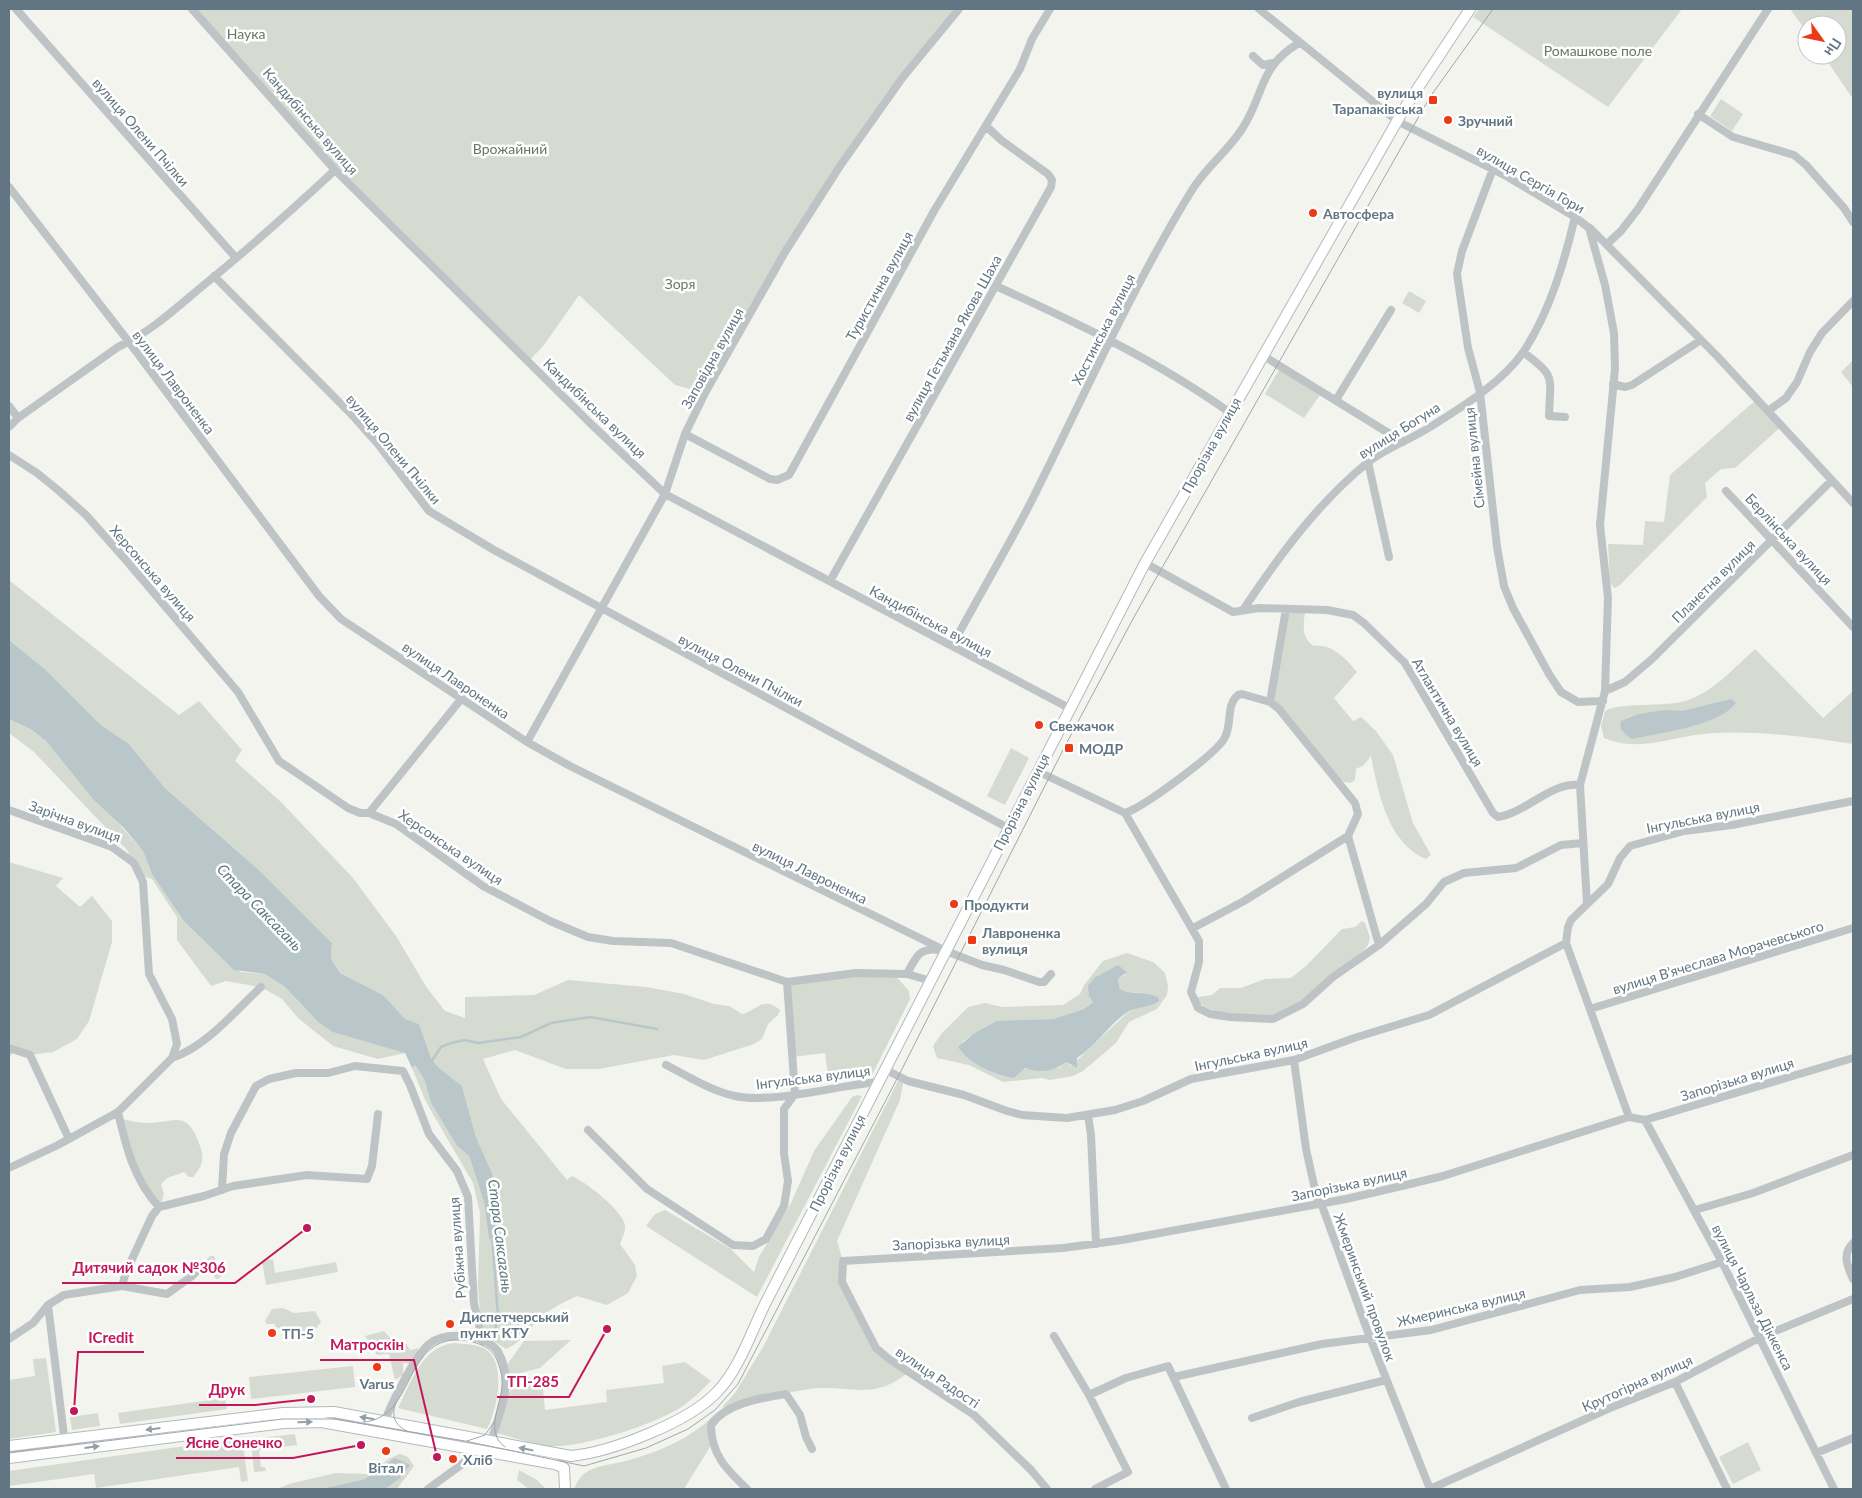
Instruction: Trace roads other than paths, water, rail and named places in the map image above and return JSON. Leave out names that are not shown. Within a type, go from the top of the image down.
[{"type":"main road","name":"Прорізна вулиця","points":[[574,1456],[628,1440],[676,1421],[716,1393],[737,1363],[766,1302],[880,1082],[1037,770],[1145,563],[1229,412],[1397,121],[1437,56],[1470,9]]},
{"type":"main road","points":[[9,1446],[283,1413],[334,1412],[383,1426],[484,1446],[564,1468]]},
{"type":"main road","points":[[9,1458],[284,1423],[321,1422],[383,1426]]},
{"type":"main road","points":[[484,1446],[574,1456]]},
{"type":"main road","points":[[557,1455],[564,1468],[564,1489]]},
{"type":"main road","points":[[564,1468],[574,1456]]},
{"type":"street","name":"вулиця Олени Пчілки","points":[[16,9],[236,258]]},
{"type":"street","name":"Кандибінська вулиця","points":[[192,9],[335,170],[590,423],[665,494],[1069,708]]},
{"type":"street","name":"Заповідна вулиця","points":[[527,742],[665,494],[685,434],[705,393],[785,252],[835,174],[903,77],[959,9]]},
{"type":"street","name":"Туристична вулиця","points":[[685,434],[770,479],[777,480],[789,475],[934,211],[1020,69],[1032,40],[1050,9]]},
{"type":"street","name":"вулиця Сергія Гори","points":[[1259,9],[1397,121],[1493,169],[1576,217],[1589,228],[1605,285],[1614,333],[1615,369],[1600,524],[1608,598],[1606,691],[1603,701]]},
{"type":"street","points":[[1607,244],[1621,231],[1638,209],[1768,9]]},
{"type":"street","name":"Хостинська вулиця","points":[[952,646],[1032,500],[1111,340],[1192,190],[1235,140],[1252,114],[1264,78],[1273,63],[1287,50],[1299,43]]},
{"type":"street","points":[[1253,56],[1263,65],[1273,63]]},
{"type":"street","points":[[1698,114],[1732,137],[1794,155],[1806,165],[1844,208],[1853,222]]},
{"type":"street","name":"вулиця Гетьмана Якова Шаха","points":[[830,581],[1051,187],[1052,180],[1048,174],[1001,140],[986,126]]},
{"type":"street","name":"Сімейна вулиця","points":[[1493,169],[1457,269],[1468,348],[1480,392],[1497,547],[1509,598],[1549,674],[1561,692],[1578,702],[1603,701]]},
{"type":"street","points":[[9,427],[18,418],[118,347],[129,342],[214,276],[335,170]]},
{"type":"street","name":"вулиця Лавроненка","points":[[9,187],[129,342],[331,610],[354,628],[527,742],[570,766],[716,840],[946,951],[982,965],[1039,982],[1044,982],[1051,974]]},
{"type":"street","name":"вулиця Богуна","points":[[1243,610],[1287,546],[1335,492],[1368,462],[1428,428],[1480,392],[1523,352],[1556,284],[1576,217]]},
{"type":"street","points":[[1589,228],[1701,340],[1853,503]]},
{"type":"street","name":"вулиця Олени Пчілки","points":[[214,276],[354,417],[378,444],[429,511],[494,550],[601,609],[1008,828]]},
{"type":"street","points":[[996,286],[1111,340],[1161,368],[1229,412]]},
{"type":"street","points":[[1768,411],[1786,398],[1797,382],[1810,352],[1822,333],[1853,300]]},
{"type":"street","points":[[1336,400],[1392,310]]},
{"type":"street","points":[[1613,384],[1625,387],[1632,385],[1701,340]]},
{"type":"street","points":[[1523,352],[1545,368],[1550,376],[1549,416],[1565,417]]},
{"type":"street","points":[[1262,355],[1403,442]]},
{"type":"street","points":[[9,406],[18,418]]},
{"type":"street","name":"Херсонська вулиця","points":[[9,455],[37,472],[86,515],[125,559],[238,692],[279,761],[348,808],[360,814],[369,813],[406,830],[484,886],[570,931],[588,937],[613,941],[671,943],[787,982],[856,973],[907,974],[931,981]]},
{"type":"street","points":[[1368,462],[1389,557]]},
{"type":"street","name":"Планетна вулиця","points":[[1606,691],[1625,682],[1652,659],[1832,480]]},
{"type":"street","name":"Берлінська вулиця","points":[[1726,491],[1853,627]]},
{"type":"street","name":"Атлантична вулиця","points":[[1145,563],[1233,612],[1286,609],[1327,610],[1353,615],[1405,663],[1415,677],[1492,812],[1498,817],[1507,816],[1566,784],[1580,785]]},
{"type":"street","points":[[1270,702],[1286,609]]},
{"type":"street","points":[[1125,813],[1174,781],[1215,750],[1225,738],[1231,704],[1238,695],[1270,702],[1293,725],[1358,807],[1358,814],[1348,836],[1244,901],[1193,928]]},
{"type":"street","points":[[369,813],[462,698]]},
{"type":"street","points":[[1587,904],[1580,785],[1603,701]]},
{"type":"street","points":[[1037,770],[1125,813],[1199,941],[1201,950],[1192,992],[1193,999],[1201,1010],[1230,1017],[1268,1020],[1289,1012],[1379,945],[1426,904],[1444,882],[1452,878],[1464,874],[1516,868],[1561,845],[1583,843]]},
{"type":"street","name":"Інгульська вулиця","points":[[886,1070],[908,1081],[964,1095],[1007,1111],[1067,1118],[1130,1106],[1191,1079],[1294,1060],[1354,1038],[1429,1015],[1566,943],[1571,920],[1608,884],[1622,854],[1636,843],[1684,831],[1732,825],[1853,800]]},
{"type":"street","name":"Зарічна вулиця","points":[[9,810],[112,846],[123,852],[134,863],[143,882],[149,974],[176,1032],[177,1044],[172,1058]]},
{"type":"street","points":[[1348,836],[1351,841],[1379,945]]},
{"type":"street","name":"вулиця В’ячеслава Морачевського","points":[[1590,1009],[1853,928]]},
{"type":"street","points":[[1566,943],[1629,1117]]},
{"type":"street","points":[[907,974],[917,954],[924,950],[946,951]]},
{"type":"street","points":[[588,1130],[647,1189],[733,1244],[754,1246],[766,1240],[784,1206],[788,1181],[784,1154],[784,1109],[795,1094],[787,982]]},
{"type":"street","points":[[9,1168],[118,1112],[172,1058],[183,1054],[207,1037],[261,986]]},
{"type":"street","points":[[9,1048],[30,1055],[68,1139]]},
{"type":"street","name":"Запорізька вулиця","points":[[842,1268],[843,1261],[1063,1248],[1096,1244],[1320,1203],[1443,1176],[1629,1117],[1645,1120],[1853,1058]]},
{"type":"street","name":"Жмеринський провулок","points":[[1294,1060],[1306,1148],[1320,1203],[1386,1380],[1430,1489]]},
{"type":"street","name":"Інгульська вулиця","points":[[666,1065],[734,1096],[760,1098],[880,1082]]},
{"type":"street","name":"Рубіжна вулиця","points":[[222,1190],[224,1154],[230,1133],[256,1086],[269,1079],[296,1073],[328,1073],[355,1066],[403,1071],[429,1134],[457,1171],[468,1197],[474,1304],[483,1341]]},
{"type":"street","points":[[118,1112],[133,1166],[145,1190],[159,1207]]},
{"type":"street","points":[[122,1286],[126,1272],[152,1216],[159,1207],[222,1190],[307,1175],[366,1179],[371,1173],[378,1114]]},
{"type":"street","points":[[1088,1115],[1091,1134],[1096,1244]]},
{"type":"street","name":"вулиця Чарльза Діккенса","points":[[1645,1120],[1761,1337],[1834,1489]]},
{"type":"street","points":[[1694,1210],[1753,1193],[1853,1155]]},
{"type":"street","points":[[1853,1243],[1846,1250],[1846,1256],[1853,1279]]},
{"type":"street","name":"Жмеринська вулиця","points":[[1174,1377],[1312,1346],[1431,1330],[1580,1290],[1637,1286],[1722,1262]]},
{"type":"street","points":[[9,1340],[33,1323],[48,1304],[64,1295],[122,1286],[167,1294],[192,1276],[200,1267]]},
{"type":"street","name":"вулиця Радості","points":[[842,1268],[842,1282],[866,1332],[879,1351],[963,1406],[1008,1447],[1047,1489]]},
{"type":"street","name":"Крутогірна вулиця","points":[[1430,1489],[1610,1408],[1675,1382],[1761,1337],[1853,1299]]},
{"type":"street","points":[[48,1304],[66,1450]]},
{"type":"street","points":[[383,1426],[417,1358],[428,1344],[440,1337],[454,1336],[483,1341],[496,1350],[502,1361],[505,1377],[504,1398],[484,1446],[461,1466],[428,1489]]},
{"type":"street","points":[[1054,1336],[1089,1395],[1128,1472],[1095,1489]]},
{"type":"street","points":[[1089,1395],[1126,1378],[1168,1366],[1226,1489]]},
{"type":"street","name":"Жмеринський провулок","points":[[1252,1418],[1299,1402],[1386,1380]]},
{"type":"street","points":[[1675,1382],[1727,1489]]},
{"type":"street","points":[[747,1489],[720,1461],[715,1451],[711,1425],[721,1414],[763,1398],[786,1394],[800,1414],[806,1437],[812,1449]]},
{"type":"street","points":[[1816,1452],[1853,1438]]},
{"type":"water","points":[[9,640],[46,670],[101,725],[129,744],[165,788],[259,870],[332,943],[331,959],[340,973],[383,995],[405,1019],[419,1024],[431,1058],[438,1067],[462,1086],[476,1137],[492,1173],[500,1237],[489,1239],[484,1202],[469,1156],[457,1146],[431,1103],[424,1079],[415,1065],[412,1068],[405,1053],[333,1032],[318,1022],[285,987],[265,974],[234,970],[184,921],[152,874],[143,851],[124,828],[94,800],[46,741],[32,730],[9,719]]},
{"type":"water","points":[[1731,699],[1736,703],[1727,711],[1716,718],[1688,727],[1632,739],[1620,727],[1621,721],[1639,714],[1664,710],[1682,711]]},
{"type":"water","points":[[1118,965],[1127,972],[1118,979],[1120,989],[1153,995],[1158,997],[1159,1001],[1126,1013],[1077,1058],[1077,1068],[1066,1062],[1046,1071],[1025,1068],[1014,1078],[983,1068],[969,1059],[958,1047],[973,1034],[997,1021],[1053,1019],[1084,1009],[1093,1002],[1089,996],[1088,986],[1094,978]]},
{"type":"water","points":[[395,1458],[410,1465],[399,1479],[385,1489],[321,1489],[365,1479]]},
{"type":"waterway","points":[[431,1062],[441,1047],[451,1043],[465,1040],[478,1043],[521,1037],[551,1023],[590,1017],[657,1029]]},
{"type":"waterway","name":"Стара Саксагань","points":[[492,1235],[498,1316],[494,1335]]},
{"type":"tram line","points":[[9,1453],[283,1419],[334,1419],[465,1441],[584,1466],[646,1448],[688,1429],[715,1410],[738,1384],[899,1075],[1065,746],[1134,617],[1430,97],[1493,9]]},
{"type":"tram line","points":[[363,1422],[381,1417],[394,1406],[421,1359],[433,1347],[450,1340],[473,1342],[491,1351],[500,1369],[502,1386],[495,1426],[499,1441],[505,1447]]},
{"type":"tram line","points":[[396,1402],[394,1411],[396,1423],[407,1431]]},
{"type":"tram line","points":[[467,1441],[485,1435],[494,1422]]},
{"type":"place","name":"вулиця Тарапаківська","points":[[1433,100]]},
{"type":"place","name":"Зручний","points":[[1448,120]]},
{"type":"place","name":"Автосфера","points":[[1313,213]]},
{"type":"place","name":"Свежачок","points":[[1039,725]]},
{"type":"place","name":"МОДР","points":[[1069,748]]},
{"type":"place","name":"Продукти","points":[[954,904]]},
{"type":"place","name":"Лавроненка вулиця","points":[[972,940]]},
{"type":"place","name":"Дитячий садок №306","points":[[307,1228]]},
{"type":"place","name":"Диспетчерський пункт КТУ","points":[[450,1324]]},
{"type":"place","name":"ТП-285","points":[[607,1329]]},
{"type":"place","name":"ТП-5","points":[[272,1333]]},
{"type":"place","name":"Varus","points":[[377,1367]]},
{"type":"place","name":"Друк","points":[[311,1399]]},
{"type":"place","name":"ICredit","points":[[74,1411]]},
{"type":"place","name":"Ясне Сонечко","points":[[361,1445]]},
{"type":"place","name":"Вітал","points":[[386,1451]]},
{"type":"place","name":"Матроскін","points":[[437,1457]]},
{"type":"place","name":"Хліб","points":[[453,1459]]},
{"type":"park label","name":"Наука","points":[[246,33]]},
{"type":"park label","name":"Ромашкове поле","points":[[1598,50]]},
{"type":"park label","name":"Врожайний","points":[[510,148]]},
{"type":"park label","name":"Зоря","points":[[680,283]]}]
